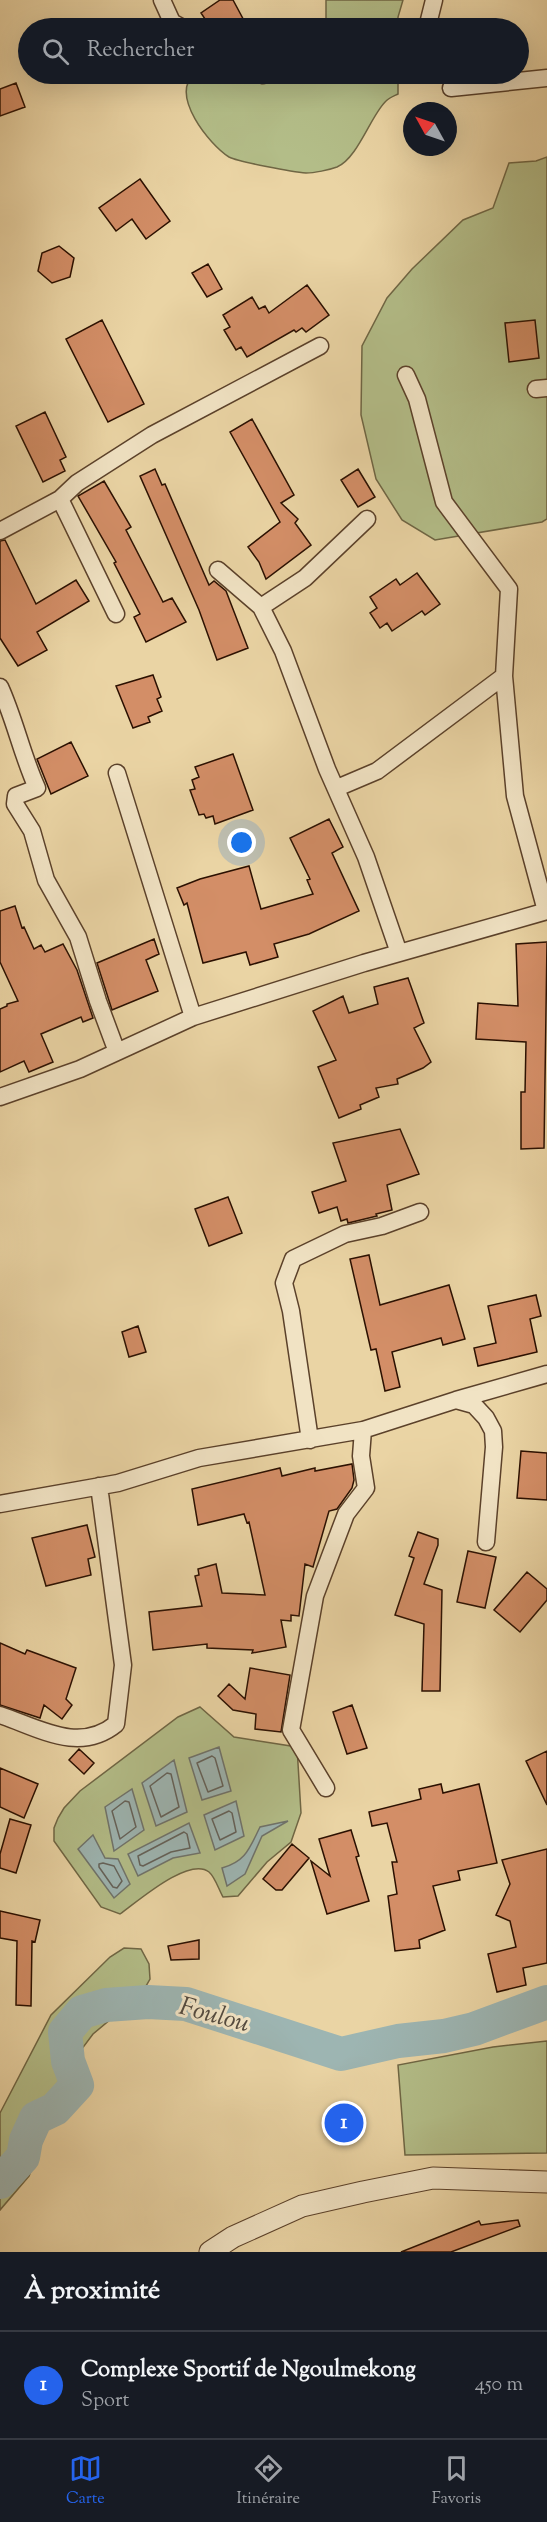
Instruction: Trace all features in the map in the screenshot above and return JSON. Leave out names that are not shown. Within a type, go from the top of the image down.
[{"type":"street","points":[[162,0],[170,18]]},
{"type":"street","points":[[430,18],[434,0]]},
{"type":"street","points":[[529,80],[547,78]]},
{"type":"street","points":[[451,88],[489,84]]},
{"type":"street","points":[[0,531],[60,499],[77,483],[152,435],[320,346]]},
{"type":"street","points":[[0,1096],[80,1069],[193,1017],[399,953],[547,911],[515,796],[504,676],[509,589],[444,502],[417,399],[406,375]]},
{"type":"street","points":[[60,499],[116,614]]},
{"type":"street","points":[[261,607],[306,578],[367,519]]},
{"type":"street","points":[[218,570],[261,607],[282,651],[327,769],[366,857],[399,953]]},
{"type":"street","points":[[337,788],[377,771],[504,676]]},
{"type":"street","points":[[0,687],[12,714],[24,758],[37,788],[16,796],[15,804],[32,831],[46,880],[78,937],[117,1052]]},
{"type":"street","points":[[117,773],[193,1017]]},
{"type":"street","points":[[310,1440],[291,1311],[284,1282],[293,1259],[345,1234],[382,1226],[420,1212]]},
{"type":"street","points":[[0,1504],[118,1483],[199,1458],[363,1430],[547,1374]]},
{"type":"street","points":[[456,1400],[474,1405],[486,1418],[493,1431],[494,1447],[486,1542]]},
{"type":"street","points":[[326,1788],[291,1730],[315,1596],[346,1514],[366,1488],[361,1456],[363,1430]]},
{"type":"street","points":[[0,1714],[69,1739],[93,1738],[116,1724],[123,1665],[99,1486]]},
{"type":"street","points":[[210,2252],[233,2237],[302,2206],[363,2192],[433,2178],[547,2182]]},
{"type":"green space","points":[[326,0],[403,0],[398,18],[326,18]]},
{"type":"green space","points":[[188,84],[398,84],[398,94],[380,107],[358,146],[345,162],[330,169],[306,173],[229,157],[212,142],[195,119],[189,107]]},
{"type":"green space","points":[[547,157],[547,519],[542,522],[435,540],[402,520],[376,479],[361,415],[362,346],[387,298],[412,269],[463,220],[493,208],[509,163],[536,161]]},
{"type":"green space","points":[[200,1707],[234,1737],[297,1747],[301,1813],[291,1842],[267,1862],[238,1896],[223,1897],[211,1874],[200,1869],[189,1870],[163,1882],[120,1914],[101,1907],[54,1841],[54,1828],[58,1818],[80,1791],[178,1717]]},
{"type":"green space","points":[[124,1948],[141,1949],[149,1964],[150,1979],[142,1993],[93,2034],[75,2058],[29,2176],[0,2210],[0,2113],[51,2015],[110,1957]]},
{"type":"green space","points":[[547,2041],[547,2153],[405,2155],[398,2065],[493,2047]]},
{"type":"water","points":[[219,1747],[231,1791],[202,1800],[189,1758]]},
{"type":"water","points":[[174,1760],[187,1812],[156,1826],[142,1783]]},
{"type":"water","points":[[132,1789],[144,1830],[114,1851],[105,1807]]},
{"type":"water","points":[[236,1801],[244,1836],[215,1850],[204,1815]]},
{"type":"water","points":[[288,1821],[262,1836],[245,1874],[227,1886],[222,1868],[242,1858],[260,1827]]},
{"type":"water","points":[[189,1823],[200,1853],[173,1858],[138,1876],[128,1854]]},
{"type":"water","points":[[93,1835],[105,1858],[118,1859],[130,1884],[114,1898],[78,1849]]},
{"type":"building","points":[[220,0],[233,0],[243,18],[204,18],[201,13]]},
{"type":"building","points":[[16,83],[25,107],[0,116],[0,89]]},
{"type":"building","points":[[140,179],[170,221],[146,239],[132,219],[116,231],[99,208]]},
{"type":"building","points":[[59,246],[74,258],[70,277],[52,283],[38,271],[42,253]]},
{"type":"building","points":[[208,264],[222,289],[207,297],[192,273]]},
{"type":"building","points":[[307,285],[329,315],[306,332],[302,328],[296,332],[294,330],[247,357],[241,347],[236,350],[224,330],[230,327],[223,315],[252,297],[259,309],[265,306],[269,313]]},
{"type":"building","points":[[102,320],[144,404],[108,422],[66,339]]},
{"type":"building","points":[[535,320],[539,358],[509,362],[505,323]]},
{"type":"building","points":[[45,412],[66,457],[60,460],[65,471],[43,482],[16,426]]},
{"type":"building","points":[[252,419],[294,495],[281,503],[298,519],[295,523],[311,545],[266,579],[259,562],[248,547],[280,522],[230,432]]},
{"type":"building","points":[[155,469],[162,485],[165,484],[209,585],[214,581],[226,591],[248,648],[217,660],[199,610],[140,476]]},
{"type":"building","points":[[358,469],[375,497],[358,507],[341,480]]},
{"type":"building","points":[[104,481],[131,527],[126,530],[163,602],[172,598],[186,622],[146,642],[134,617],[140,614],[114,563],[116,562],[78,496]]},
{"type":"building","points":[[5,540],[36,604],[76,580],[89,601],[37,632],[47,650],[18,666],[0,638],[0,541]]},
{"type":"building","points":[[417,573],[440,604],[425,615],[422,611],[392,631],[387,623],[380,628],[370,613],[377,608],[370,597],[396,579],[400,585]]},
{"type":"building","points":[[153,675],[161,697],[157,699],[162,711],[148,717],[150,722],[133,728],[116,686]]},
{"type":"building","points":[[71,742],[88,776],[51,794],[37,759]]},
{"type":"building","points":[[233,754],[253,810],[215,824],[213,816],[206,818],[204,814],[199,815],[190,790],[195,789],[192,780],[199,777],[195,767]]},
{"type":"building","points":[[329,819],[343,847],[332,853],[359,911],[309,934],[274,944],[278,957],[250,965],[246,952],[203,963],[187,903],[184,905],[177,888],[200,879],[249,866],[261,909],[313,894],[307,880],[310,879],[290,838]]},
{"type":"building","points":[[15,906],[22,928],[24,927],[34,949],[41,945],[45,952],[63,944],[77,970],[93,1018],[83,1022],[81,1017],[41,1034],[53,1062],[29,1072],[24,1061],[0,1072],[0,1009],[18,1001],[0,962],[0,911]]},
{"type":"building","points":[[154,939],[159,954],[146,960],[158,991],[112,1010],[97,963]]},
{"type":"building","points":[[547,942],[544,1148],[521,1149],[521,1092],[525,1092],[526,1042],[476,1039],[478,1003],[518,1006],[516,944]]},
{"type":"building","points":[[408,978],[424,1023],[414,1028],[431,1062],[397,1079],[398,1084],[376,1088],[379,1097],[360,1105],[361,1109],[339,1118],[318,1067],[336,1060],[313,1011],[343,996],[349,1013],[378,1004],[374,987]]},
{"type":"building","points":[[400,1129],[419,1174],[387,1185],[392,1210],[348,1223],[347,1219],[341,1221],[337,1207],[319,1213],[312,1192],[346,1181],[333,1143]]},
{"type":"building","points":[[228,1197],[242,1233],[209,1246],[195,1209]]},
{"type":"building","points":[[369,1255],[380,1305],[449,1285],[465,1339],[443,1345],[441,1338],[392,1352],[400,1387],[385,1391],[376,1349],[371,1350],[350,1259]]},
{"type":"building","points":[[536,1295],[541,1316],[530,1319],[537,1352],[478,1366],[474,1348],[496,1343],[488,1306]]},
{"type":"building","points":[[138,1326],[146,1352],[129,1357],[122,1332]]},
{"type":"building","points":[[521,1451],[547,1453],[547,1500],[517,1498]]},
{"type":"building","points":[[352,1464],[354,1480],[352,1488],[337,1509],[329,1511],[313,1567],[305,1564],[299,1616],[291,1615],[291,1621],[281,1620],[286,1647],[252,1653],[253,1650],[207,1648],[207,1644],[153,1650],[149,1612],[202,1606],[195,1576],[199,1575],[198,1569],[216,1564],[222,1593],[265,1595],[249,1522],[247,1523],[244,1514],[198,1525],[192,1489],[280,1468],[282,1476],[315,1468],[315,1471]]},
{"type":"building","points":[[87,1525],[95,1557],[88,1559],[91,1575],[46,1586],[32,1538]]},
{"type":"building","points":[[418,1532],[438,1539],[424,1584],[442,1590],[440,1691],[422,1691],[424,1624],[395,1615],[414,1558],[409,1556]]},
{"type":"building","points":[[468,1551],[496,1557],[485,1608],[457,1602]]},
{"type":"building","points":[[527,1572],[547,1589],[547,1600],[520,1632],[494,1610]]},
{"type":"building","points":[[0,1643],[25,1654],[27,1650],[76,1668],[66,1699],[72,1705],[62,1719],[44,1705],[40,1718],[0,1705]]},
{"type":"building","points":[[250,1668],[290,1675],[281,1732],[255,1729],[256,1714],[233,1710],[218,1696],[229,1684],[245,1699]]},
{"type":"building","points":[[352,1705],[367,1748],[347,1754],[333,1712]]},
{"type":"building","points":[[79,1749],[94,1763],[84,1774],[69,1760]]},
{"type":"building","points":[[547,1751],[547,1805],[526,1761]]},
{"type":"building","points":[[0,1768],[38,1784],[24,1818],[0,1807]]},
{"type":"building","points":[[441,1784],[443,1793],[479,1784],[497,1863],[458,1871],[460,1880],[433,1886],[445,1930],[419,1940],[420,1948],[395,1951],[388,1896],[397,1894],[392,1862],[397,1862],[387,1823],[372,1826],[369,1812],[421,1799],[419,1789]]},
{"type":"building","points":[[10,1819],[31,1825],[16,1873],[0,1868],[0,1854]]},
{"type":"building","points":[[351,1830],[369,1901],[327,1914],[311,1861],[330,1876],[319,1839]]},
{"type":"building","points":[[292,1844],[309,1858],[282,1890],[276,1890],[263,1879]]},
{"type":"building","points":[[547,1849],[547,1963],[523,1968],[526,1985],[497,1992],[488,1954],[516,1947],[510,1921],[496,1915],[510,1884],[502,1860]]},
{"type":"building","points":[[0,1911],[40,1920],[35,1942],[32,1941],[31,2006],[16,2005],[17,1941],[0,1938]]},
{"type":"building","points":[[199,1940],[199,1959],[171,1960],[168,1946]]},
{"type":"building","points":[[518,2220],[520,2226],[451,2252],[401,2252],[479,2221],[481,2225]]},
{"type":"waterway","name":"Foulou","points":[[0,2182],[23,2157],[26,2140],[36,2118],[55,2109],[77,2085],[68,2061],[65,2032],[82,2012],[106,2005],[148,2002],[186,2004],[341,2054],[398,2041],[444,2036],[474,2029],[547,2002]]},
{"type":"place","name":"Complexe Sportif de Ngoulmekong","points":[[344,2123]]}]
